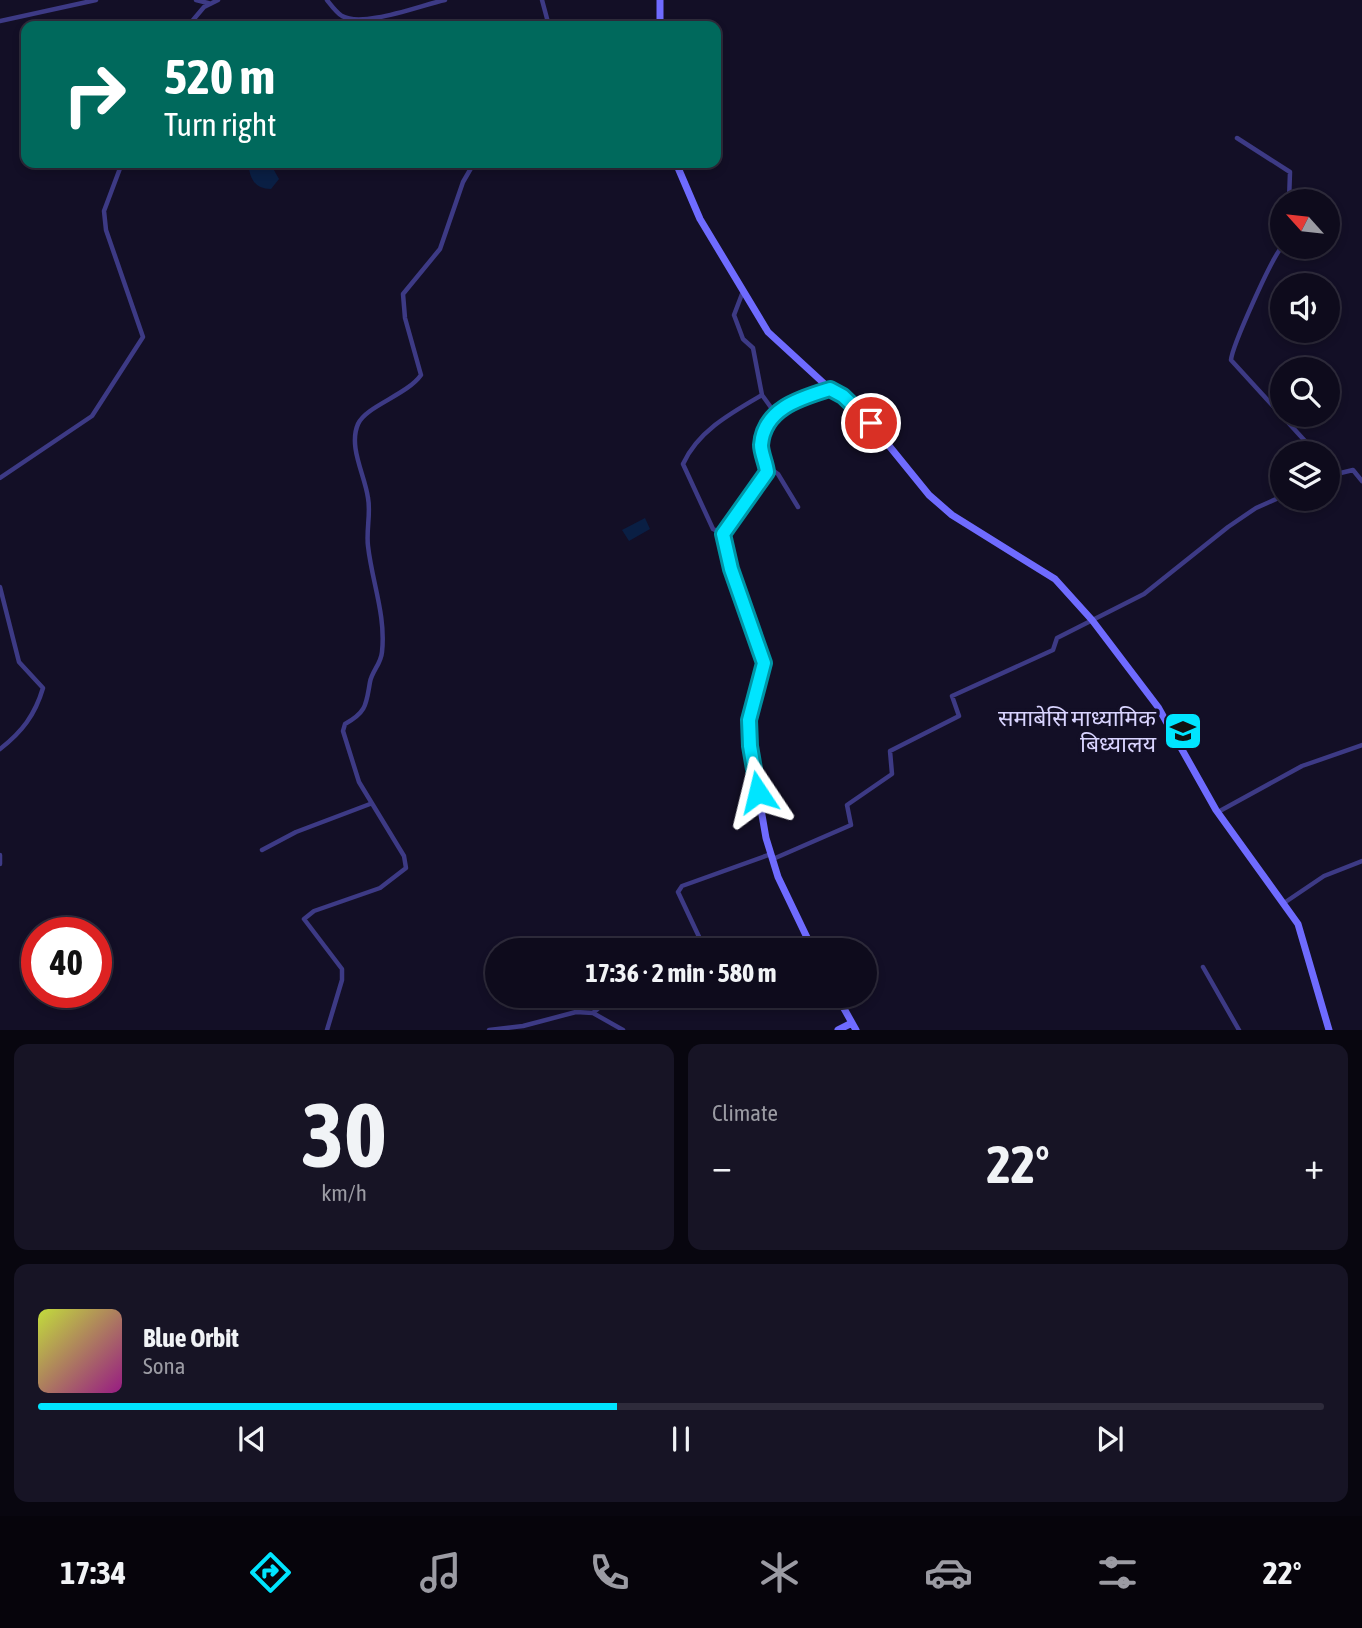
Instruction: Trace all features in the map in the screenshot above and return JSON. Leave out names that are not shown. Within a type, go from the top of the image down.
[{"type":"street","points":[[0,21],[96,0]]},
{"type":"street","points":[[196,0],[209,4]]},
{"type":"street","points":[[193,21],[209,4],[218,0]]},
{"type":"street","points":[[327,0],[341,15],[351,19],[401,12],[444,0]]},
{"type":"street","points":[[542,0],[548,21]]},
{"type":"street","points":[[660,0],[660,21]]},
{"type":"street","points":[[1237,138],[1290,172],[1289,189]]},
{"type":"street","points":[[0,478],[92,416],[143,337],[106,230],[104,211],[120,168]]},
{"type":"street","points":[[327,1030],[342,980],[342,969],[304,919],[314,911],[380,888],[406,868],[404,856],[370,804],[354,771],[343,731],[345,724],[358,717],[367,707],[371,678],[382,651],[379,595],[367,535],[369,500],[356,445],[357,429],[365,416],[411,387],[421,375],[405,318],[403,293],[440,249],[463,182],[471,168]]},
{"type":"street","points":[[678,168],[700,219],[768,332],[830,389],[860,410],[929,495],[952,515],[1055,579],[1093,620],[1158,707],[1218,812],[1298,924],[1329,1030]]},
{"type":"street","points":[[1272,259],[1231,360],[1305,441]]},
{"type":"street","points":[[743,294],[734,315],[743,339],[753,348],[762,395],[775,413]]},
{"type":"street","points":[[807,938],[778,877],[766,838],[750,746],[749,720],[764,663],[725,551],[723,534],[767,472],[761,444],[775,413],[806,396],[830,389]]},
{"type":"street","points":[[723,534],[713,529],[683,464],[688,452],[721,419],[762,395]]},
{"type":"street","points":[[766,465],[778,474],[798,507]]},
{"type":"street","points":[[1340,472],[1353,470],[1362,481]]},
{"type":"street","points":[[700,938],[678,892],[682,886],[773,856],[851,825],[847,805],[892,774],[890,751],[959,716],[952,696],[1053,650],[1055,640],[1144,594],[1228,527],[1270,503]]},
{"type":"street","points":[[0,587],[19,662],[43,688],[38,705],[25,727],[0,750]]},
{"type":"street","points":[[1218,812],[1301,765],[1362,745]]},
{"type":"street","points":[[262,850],[296,832],[370,804]]},
{"type":"street","points":[[0,855],[0,864]]},
{"type":"street","points":[[1283,904],[1324,876],[1362,862]]},
{"type":"street","points":[[1203,967],[1239,1030]]},
{"type":"street","points":[[593,1013],[599,1008]]},
{"type":"street","points":[[838,1030],[854,1026],[844,1008]]},
{"type":"street","points":[[489,1030],[523,1026],[576,1012],[593,1013],[623,1030]]},
{"type":"water","points":[[249,168],[273,168],[279,179],[271,189],[257,185]]},
{"type":"water","points":[[645,518],[650,529],[629,541],[622,530]]},
{"type":"place","name":"समाबेसि माध्यामिक बिध्यालय","points":[[1183,731]]},
{"type":"route","points":[[758,792],[750,746],[749,720],[764,663],[725,551],[726,540],[723,534],[738,509],[767,472],[761,444],[775,413],[783,406],[830,389],[860,410],[871,423]]}]
